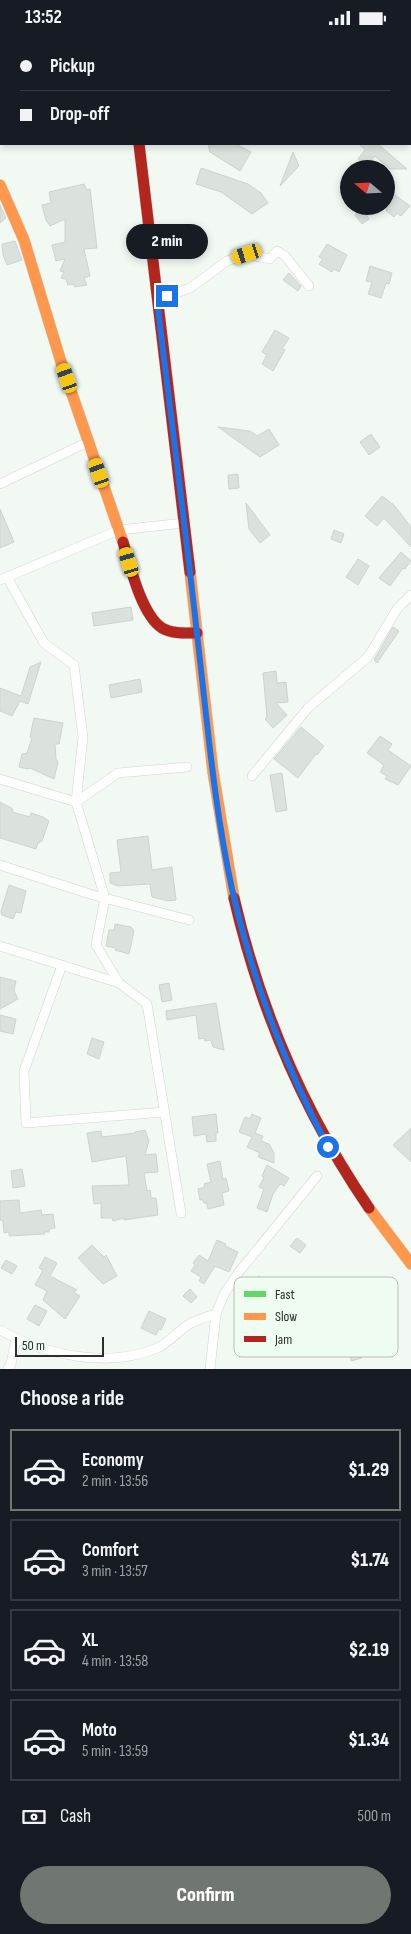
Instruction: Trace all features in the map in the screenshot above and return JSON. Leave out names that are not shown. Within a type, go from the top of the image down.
[{"type":"main road","points":[[139,145],[212,762],[227,862],[240,922],[259,988],[299,1091],[328,1147],[366,1206],[411,1264]]},
{"type":"main road","points":[[0,185],[24,240],[61,362],[136,584],[152,618],[159,627],[171,633],[197,633]]},
{"type":"street","points":[[157,300],[190,288],[227,261],[247,254],[270,259],[277,251],[286,256],[309,286]]},
{"type":"street","points":[[0,484],[88,441]]},
{"type":"street","points":[[119,983],[96,945],[105,898],[76,802],[83,737],[74,665],[44,643],[4,579],[118,530],[184,523]]},
{"type":"street","points":[[252,776],[308,708],[368,657],[397,609],[411,595]]},
{"type":"street","points":[[76,802],[118,773],[187,767]]},
{"type":"street","points":[[0,779],[76,802]]},
{"type":"street","points":[[0,865],[105,898],[189,921]]},
{"type":"street","points":[[0,946],[119,983],[147,1004],[181,1213]]},
{"type":"street","points":[[62,965],[24,1071],[26,1123],[164,1112]]},
{"type":"street","points":[[236,1277],[316,1176]]},
{"type":"street","points":[[210,1369],[216,1314],[224,1294],[234,1280]]},
{"type":"street","points":[[0,1330],[16,1339],[54,1353],[99,1359],[128,1357],[159,1347],[198,1319],[216,1314]]},
{"type":"street","points":[[8,1369],[16,1339]]},
{"type":"building","points":[[208,145],[238,145],[251,152],[240,171],[210,152]]},
{"type":"building","points":[[360,145],[379,145],[407,169],[395,169],[395,160],[380,160],[375,156],[371,160],[358,159],[365,150]]},
{"type":"building","points":[[293,152],[299,166],[280,186]]},
{"type":"building","points":[[201,168],[248,184],[261,193],[268,203],[252,214],[221,192],[196,184]]},
{"type":"building","points":[[84,184],[87,190],[90,189],[97,248],[84,249],[90,276],[84,278],[87,285],[75,287],[72,284],[68,285],[66,279],[61,278],[64,272],[60,271],[65,259],[56,261],[52,245],[65,242],[65,219],[50,226],[46,220],[42,205],[51,203],[49,192]]},
{"type":"building","points":[[395,195],[410,206],[401,216],[397,213],[394,217],[391,215],[395,215]]},
{"type":"building","points":[[0,205],[6,218],[0,223]]},
{"type":"building","points":[[355,215],[366,215],[369,219],[362,224]]},
{"type":"building","points":[[15,241],[22,260],[7,265],[3,255],[2,244]]},
{"type":"building","points":[[327,244],[347,255],[339,272],[334,269],[332,272],[319,264],[323,259],[319,257]]},
{"type":"building","points":[[370,266],[392,273],[389,284],[386,283],[381,298],[368,294],[372,282],[366,281]]},
{"type":"building","points":[[289,273],[301,286],[298,291],[283,280]]},
{"type":"building","points":[[275,330],[289,338],[282,349],[285,350],[273,371],[262,364],[267,355],[262,352]]},
{"type":"building","points":[[218,427],[250,431],[257,436],[269,429],[279,445],[260,457]]},
{"type":"building","points":[[371,434],[380,447],[369,455],[360,442]]},
{"type":"building","points":[[238,474],[239,488],[229,489],[228,475]]},
{"type":"building","points":[[382,496],[394,505],[411,527],[411,547],[384,518],[377,526],[365,516]]},
{"type":"building","points":[[246,503],[270,535],[260,543],[249,529]]},
{"type":"building","points":[[0,509],[14,542],[0,548]]},
{"type":"building","points":[[334,530],[344,534],[341,543],[331,539]]},
{"type":"building","points":[[401,552],[411,561],[405,569],[403,568],[390,586],[379,578]]},
{"type":"building","points":[[358,559],[369,566],[358,585],[346,577]]},
{"type":"building","points":[[131,607],[133,620],[94,626],[92,613]]},
{"type":"building","points":[[393,627],[399,631],[377,663],[374,660]]},
{"type":"building","points":[[41,662],[28,704],[20,701],[12,716],[0,711],[0,688],[21,696],[30,667]]},
{"type":"building","points":[[276,671],[277,683],[286,682],[288,702],[276,703],[287,715],[273,728],[265,719],[267,717],[263,673]]},
{"type":"building","points":[[140,679],[142,692],[111,698],[109,685]]},
{"type":"building","points":[[34,718],[63,723],[59,744],[55,744],[58,762],[54,779],[30,768],[19,767],[22,754],[27,753],[32,738],[30,737]]},
{"type":"building","points":[[301,727],[324,746],[298,778],[274,759]]},
{"type":"building","points":[[380,736],[392,744],[388,750],[411,766],[398,785],[385,779],[387,776],[380,772],[384,765],[367,753]]},
{"type":"building","points":[[282,773],[287,810],[276,812],[270,775]]},
{"type":"building","points":[[0,802],[13,809],[12,812],[30,817],[31,813],[49,821],[42,841],[38,843],[36,849],[0,838]]},
{"type":"building","points":[[148,836],[152,870],[172,867],[176,900],[168,901],[152,897],[150,884],[118,886],[110,883],[110,873],[121,872],[117,840]]},
{"type":"building","points":[[9,885],[26,891],[21,913],[16,912],[13,919],[2,915],[1,911]]},
{"type":"building","points":[[115,924],[131,927],[134,931],[129,954],[106,946],[109,930],[114,930]]},
{"type":"building","points":[[0,977],[16,981],[14,991],[18,999],[0,1009]]},
{"type":"building","points":[[169,983],[172,1000],[162,1002],[159,985]]},
{"type":"building","points":[[216,1003],[224,1050],[213,1047],[211,1040],[199,1039],[196,1015],[167,1020],[166,1011]]},
{"type":"building","points":[[0,1015],[16,1019],[13,1034],[0,1031]]},
{"type":"building","points":[[92,1038],[104,1042],[99,1059],[87,1054]]},
{"type":"building","points":[[216,1114],[218,1133],[216,1133],[216,1141],[207,1142],[206,1134],[194,1136],[192,1117]]},
{"type":"building","points":[[252,1114],[261,1118],[255,1133],[263,1136],[261,1141],[269,1144],[274,1153],[274,1163],[258,1157],[260,1153],[247,1147],[252,1137],[239,1132],[245,1117],[250,1119]]},
{"type":"building","points":[[411,1128],[411,1162],[393,1145]]},
{"type":"building","points":[[145,1130],[149,1141],[145,1155],[156,1154],[158,1172],[144,1173],[147,1191],[150,1190],[151,1198],[156,1198],[158,1215],[124,1220],[124,1218],[113,1221],[112,1218],[101,1218],[101,1203],[94,1204],[92,1186],[129,1185],[126,1156],[92,1162],[87,1133],[101,1131],[102,1137]]},
{"type":"building","points":[[220,1161],[223,1179],[226,1178],[229,1191],[222,1193],[224,1205],[208,1209],[207,1203],[200,1200],[198,1189],[205,1187],[204,1184],[211,1182],[207,1164]]},
{"type":"building","points":[[267,1165],[289,1178],[284,1186],[280,1184],[273,1194],[267,1212],[257,1208],[264,1189],[259,1187]]},
{"type":"building","points":[[22,1169],[25,1186],[13,1188],[11,1171]]},
{"type":"building","points":[[19,1200],[20,1213],[41,1210],[42,1215],[53,1214],[55,1228],[49,1229],[49,1232],[44,1232],[45,1234],[9,1236],[9,1232],[4,1233],[3,1221],[0,1220],[0,1201]]},
{"type":"building","points":[[297,1238],[306,1245],[300,1253],[290,1246]]},
{"type":"building","points":[[217,1240],[238,1252],[229,1272],[215,1266],[204,1284],[199,1281],[201,1277],[191,1271],[195,1265],[193,1263],[199,1255],[208,1261]]},
{"type":"building","points":[[92,1245],[104,1257],[106,1255],[117,1276],[103,1284],[78,1258]]},
{"type":"building","points":[[45,1257],[57,1263],[50,1276],[77,1290],[73,1292],[80,1296],[65,1319],[43,1300],[47,1291],[35,1285],[43,1270],[39,1268]]},
{"type":"building","points":[[6,1260],[17,1266],[12,1274],[1,1268]]},
{"type":"building","points":[[190,1289],[197,1297],[191,1303],[183,1296]]},
{"type":"building","points":[[35,1305],[47,1311],[39,1326],[27,1319]]},
{"type":"building","points":[[149,1311],[166,1319],[161,1330],[159,1329],[156,1335],[141,1328]]},
{"type":"building","points":[[351,1357],[362,1357],[362,1358],[351,1361]]},
{"type":"traffic: slow","points":[[0,185],[24,240],[61,362],[123,542]]},
{"type":"traffic: slow","points":[[190,572],[213,772],[234,898]]},
{"type":"traffic: slow","points":[[369,1208],[411,1264]]},
{"type":"traffic: jam","points":[[139,145],[190,572]]},
{"type":"traffic: jam","points":[[123,542],[142,601],[155,621],[162,628],[170,631],[197,633]]},
{"type":"traffic: jam","points":[[234,898],[257,980],[287,1059],[324,1135],[369,1208]]},
{"type":"route","points":[[167,296],[157,300],[212,762],[232,888],[244,939],[280,1046],[299,1091],[328,1147]]}]
